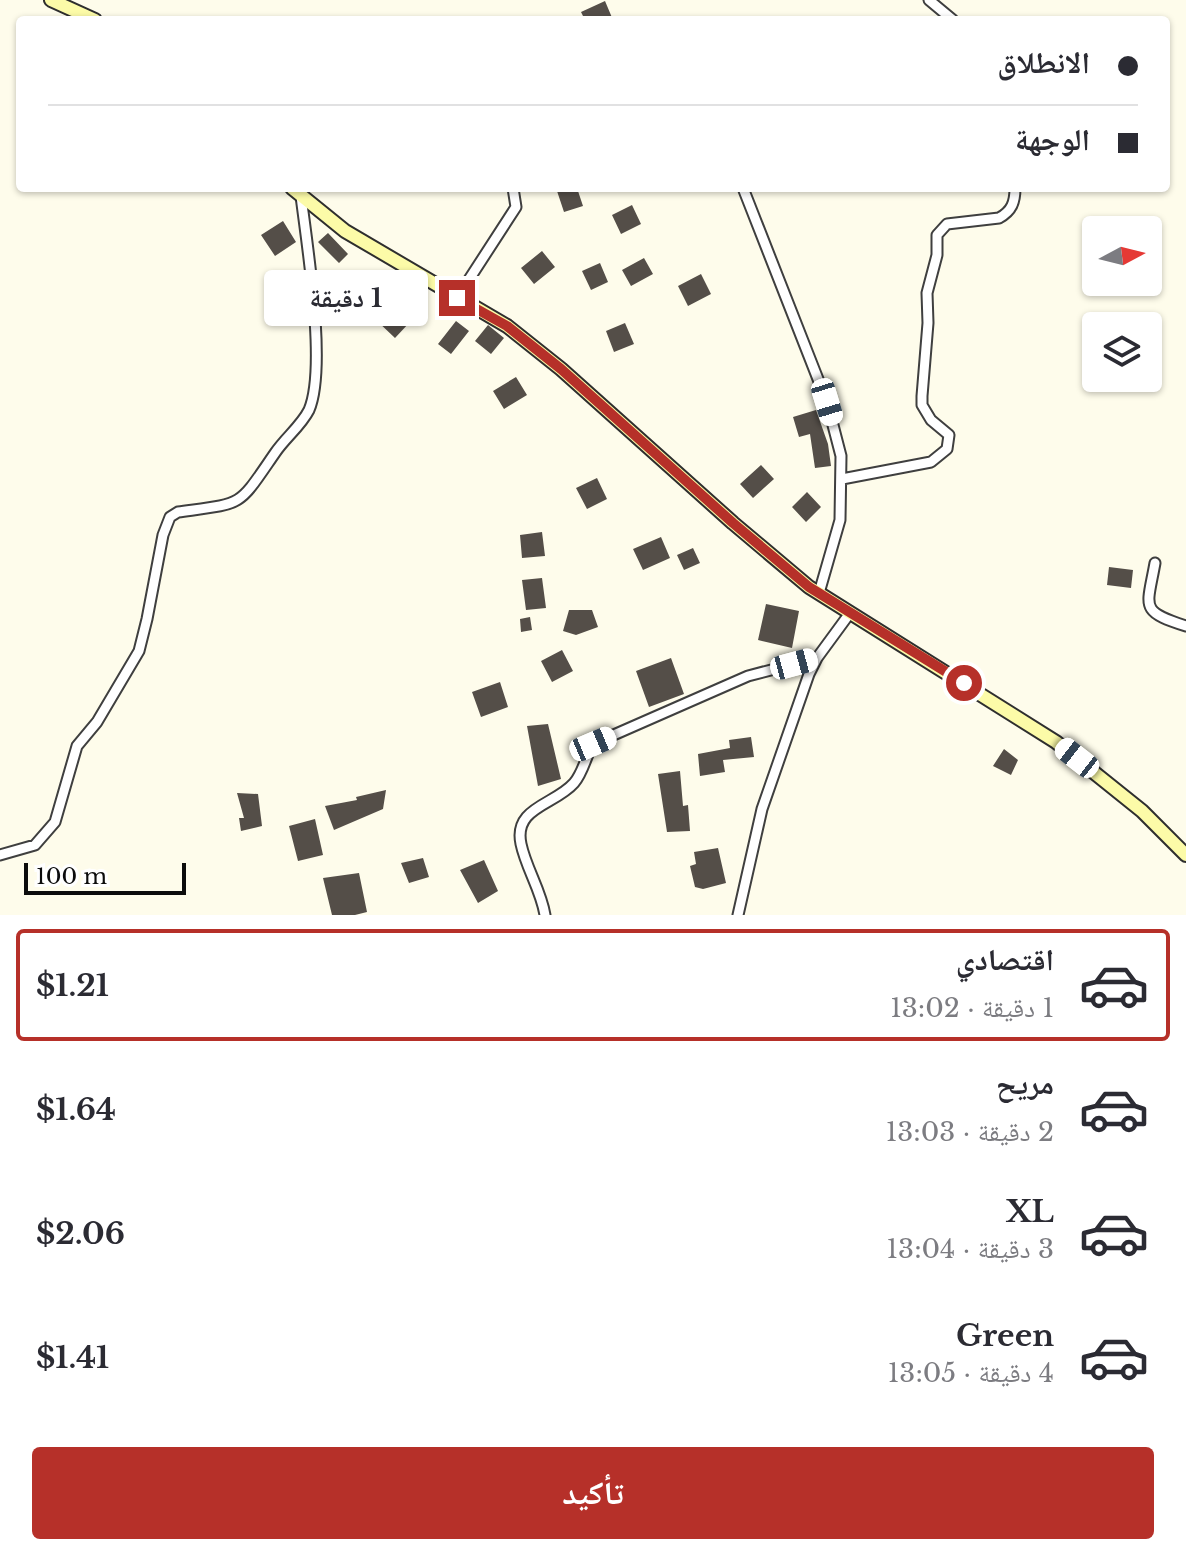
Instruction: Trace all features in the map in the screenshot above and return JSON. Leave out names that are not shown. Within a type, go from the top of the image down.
[{"type":"street","points":[[51,0],[86,16]]},
{"type":"street","points":[[929,0],[948,16]]},
{"type":"street","points":[[296,192],[345,231],[507,326],[561,369],[733,523],[819,593],[1056,742],[1142,811],[1186,855]]},
{"type":"street","points":[[0,855],[35,845],[55,822],[77,746],[97,722],[139,651],[163,535],[170,517],[178,512],[232,504],[245,496],[274,453],[309,410],[317,376],[310,267],[296,192]]},
{"type":"street","points":[[457,298],[516,207],[514,192]]},
{"type":"street","points":[[745,192],[827,402],[841,456],[840,520],[819,593]]},
{"type":"street","points":[[842,479],[931,462],[947,449],[949,435],[931,420],[922,405],[927,300],[937,255],[937,235],[947,224],[1005,215],[1013,205],[1015,192]]},
{"type":"street","points":[[1155,563],[1148,601],[1150,608],[1157,616],[1186,626]]},
{"type":"street","points":[[738,915],[762,809],[817,658],[850,613]]},
{"type":"street","points":[[545,915],[521,845],[519,830],[524,818],[574,784],[593,744],[748,676],[817,658]]},
{"type":"building","points":[[605,1],[611,16],[583,16],[581,12]]},
{"type":"building","points":[[557,192],[578,192],[583,206],[564,212]]},
{"type":"building","points":[[632,205],[641,224],[621,234],[612,215]]},
{"type":"building","points":[[283,221],[296,242],[275,256],[261,235]]},
{"type":"building","points":[[328,233],[348,254],[339,263],[318,242]]},
{"type":"building","points":[[542,251],[555,267],[534,284],[521,268]]},
{"type":"building","points":[[644,258],[653,274],[631,286],[622,270]]},
{"type":"building","points":[[600,263],[608,282],[591,290],[582,271]]},
{"type":"building","points":[[701,274],[711,294],[688,306],[678,286]]},
{"type":"building","points":[[390,303],[410,322],[395,338],[375,319]]},
{"type":"building","points":[[456,321],[469,331],[451,354],[438,344]]},
{"type":"building","points":[[625,323],[634,344],[614,352],[606,331]]},
{"type":"building","points":[[488,325],[504,338],[491,354],[475,341]]},
{"type":"building","points":[[516,377],[527,395],[504,409],[493,391]]},
{"type":"building","points":[[816,410],[828,444],[831,466],[815,468],[810,434],[799,437],[793,417]]},
{"type":"building","points":[[761,465],[774,479],[753,498],[740,484]]},
{"type":"building","points":[[597,478],[607,499],[587,509],[576,488]]},
{"type":"building","points":[[807,492],[821,507],[806,522],[792,507]]},
{"type":"building","points":[[542,532],[545,556],[522,558],[520,535]]},
{"type":"building","points":[[661,537],[670,558],[643,570],[633,549]]},
{"type":"building","points":[[693,548],[700,563],[684,570],[677,555]]},
{"type":"building","points":[[1109,567],[1133,570],[1131,588],[1107,585]]},
{"type":"building","points":[[542,578],[546,608],[526,610],[522,580]]},
{"type":"building","points":[[766,604],[799,611],[792,648],[758,640]]},
{"type":"building","points":[[569,610],[592,610],[598,627],[576,635],[563,631]]},
{"type":"building","points":[[530,617],[532,630],[521,632],[520,619]]},
{"type":"building","points":[[562,650],[573,671],[552,682],[541,661]]},
{"type":"building","points":[[671,658],[684,694],[649,707],[636,671]]},
{"type":"building","points":[[500,682],[508,707],[481,717],[472,692]]},
{"type":"building","points":[[548,724],[561,779],[538,786],[527,726]]},
{"type":"building","points":[[751,737],[754,757],[723,760],[725,772],[700,776],[698,754],[730,748],[729,740]]},
{"type":"building","points":[[1004,749],[1018,760],[1011,775],[993,766]]},
{"type":"building","points":[[680,771],[683,806],[688,805],[690,831],[667,832],[658,774]]},
{"type":"building","points":[[386,790],[383,809],[334,830],[325,806]]},
{"type":"building","points":[[237,793],[258,794],[262,826],[241,831],[239,818],[244,818]]},
{"type":"building","points":[[315,819],[323,855],[298,861],[289,826]]},
{"type":"building","points":[[718,848],[726,883],[703,889],[695,887],[690,866],[696,864],[694,852]]},
{"type":"building","points":[[423,858],[429,877],[409,883],[401,863]]},
{"type":"building","points":[[484,860],[498,891],[478,903],[460,870]]},
{"type":"building","points":[[359,873],[367,912],[332,915],[323,878]]},
{"type":"route","points":[[457,298],[507,326],[561,369],[809,587],[964,683]]}]
